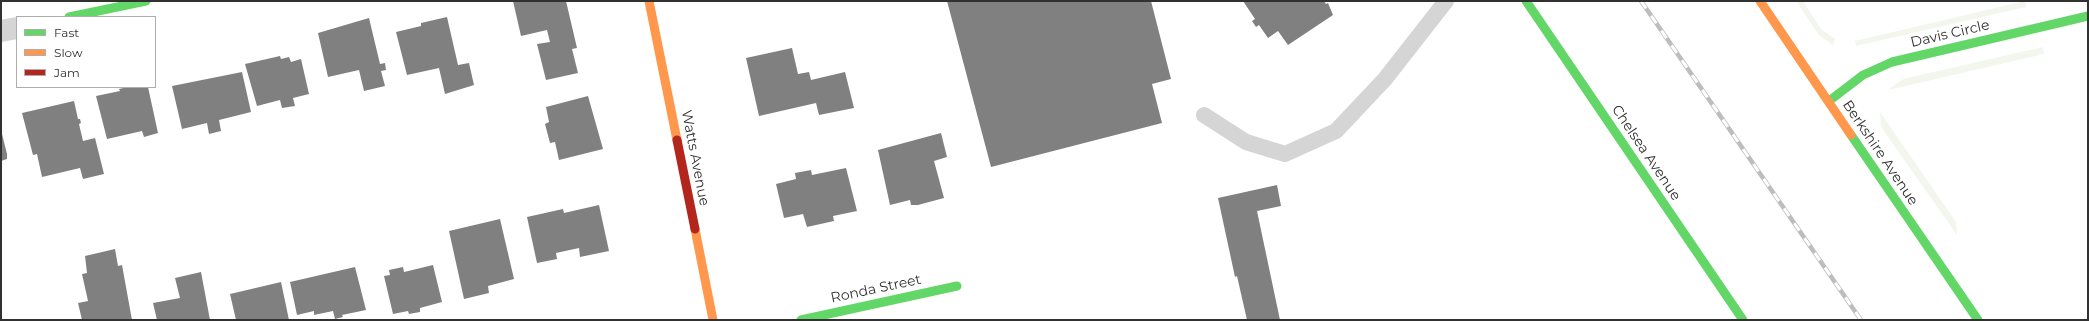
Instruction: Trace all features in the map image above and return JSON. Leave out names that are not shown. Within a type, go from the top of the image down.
[{"type":"street","points":[[74,16],[146,1]]},
{"type":"street","name":"Watts Avenue","points":[[649,1],[714,320]]},
{"type":"street","name":"Chelsea Avenue","points":[[1526,1],[1743,320]]},
{"type":"street","name":"Berkshire Avenue","points":[[1760,1],[1978,320]]},
{"type":"street","name":"Davis Circle","points":[[1829,101],[1863,75],[1892,62],[2088,16]]},
{"type":"street","points":[[1,31],[16,28]]},
{"type":"street","name":"Ronda Street","points":[[801,320],[957,286]]},
{"type":"lane","points":[[1204,115],[1246,142],[1285,154],[1336,131],[1384,80],[1446,1]]},
{"type":"shaded area","points":[[1796,1],[1803,1],[1821,29],[1835,39],[1833,45],[1819,35]]},
{"type":"shaded area","points":[[2025,1],[2026,7],[1856,46],[1855,41]]},
{"type":"shaded area","points":[[2043,47],[2044,54],[1888,90],[1903,79]]},
{"type":"shaded area","points":[[1880,112],[1956,222],[1957,235],[1886,134],[1881,126]]},
{"type":"building","points":[[513,1],[566,1],[577,48],[572,49],[578,73],[546,80],[537,44],[550,42],[547,30],[521,36]]},
{"type":"building","points":[[947,1],[1151,1],[1171,79],[1152,84],[1162,123],[991,167]]},
{"type":"building","points":[[1243,1],[1324,1],[1326,4],[1328,3],[1333,15],[1288,45],[1278,31],[1268,38],[1259,25],[1256,27],[1252,21],[1255,19]]},
{"type":"building","points":[[447,17],[458,65],[469,63],[474,85],[445,94],[439,68],[407,75],[396,32],[421,26],[421,23]]},
{"type":"building","points":[[369,18],[380,64],[385,63],[386,70],[381,71],[385,86],[364,91],[359,70],[328,77],[318,33]]},
{"type":"building","points":[[792,48],[798,74],[809,72],[811,80],[845,72],[854,108],[819,115],[816,103],[759,116],[746,58]]},
{"type":"building","points":[[280,56],[281,59],[289,57],[291,62],[301,59],[309,94],[293,98],[295,106],[282,108],[280,100],[257,106],[245,64]]},
{"type":"building","points":[[242,72],[251,112],[219,120],[221,131],[209,134],[207,123],[182,129],[172,86]]},
{"type":"building","points":[[148,88],[158,133],[144,137],[142,131],[107,139],[96,96],[120,91],[119,89]]},
{"type":"building","points":[[588,96],[603,149],[559,160],[555,142],[550,143],[545,124],[549,122],[546,107]]},
{"type":"building","points":[[74,101],[78,119],[80,119],[81,123],[79,124],[83,141],[95,138],[104,174],[83,179],[80,168],[42,177],[37,154],[33,155],[22,113]]},
{"type":"building","points":[[1,130],[7,159],[1,161]]},
{"type":"building","points":[[941,133],[947,157],[934,161],[944,198],[918,205],[911,205],[910,200],[890,205],[878,150]]},
{"type":"building","points":[[846,168],[857,211],[833,216],[834,221],[807,227],[803,214],[784,218],[776,184],[796,179],[795,173],[811,170],[812,175]]},
{"type":"building","points":[[1277,185],[1281,206],[1257,211],[1280,320],[1247,320],[1237,276],[1235,277],[1218,198]]},
{"type":"building","points":[[599,205],[609,251],[580,257],[579,248],[556,253],[557,259],[537,263],[527,217],[563,209],[564,213]]},
{"type":"building","points":[[500,219],[514,279],[488,286],[489,293],[464,299],[449,231]]},
{"type":"building","points":[[115,249],[118,266],[122,265],[132,320],[82,320],[78,303],[88,301],[82,274],[87,273],[85,256]]},
{"type":"building","points":[[433,265],[442,302],[420,308],[420,312],[409,314],[408,311],[393,314],[384,276],[390,275],[389,270],[403,267],[404,272]]},
{"type":"building","points":[[355,267],[366,310],[342,315],[343,317],[335,319],[333,311],[314,315],[314,311],[297,315],[290,282]]},
{"type":"building","points":[[201,272],[210,320],[157,320],[153,303],[180,298],[175,278]]},
{"type":"building","points":[[281,282],[289,320],[236,320],[230,294]]},
{"type":"railway","points":[[1641,1],[1861,320]]},
{"type":"traffic: fast","points":[[74,16],[146,1]]},
{"type":"traffic: fast","points":[[1526,1],[1743,320]]},
{"type":"traffic: fast","points":[[1829,101],[1863,75],[1892,62],[2088,16]]},
{"type":"traffic: fast","points":[[1851,135],[1978,320]]},
{"type":"traffic: fast","points":[[801,320],[957,286]]},
{"type":"traffic: slow","points":[[649,1],[677,140]]},
{"type":"traffic: slow","points":[[1760,1],[1851,135]]},
{"type":"traffic: slow","points":[[695,229],[713,320]]},
{"type":"traffic: jam","points":[[677,140],[695,229]]}]
